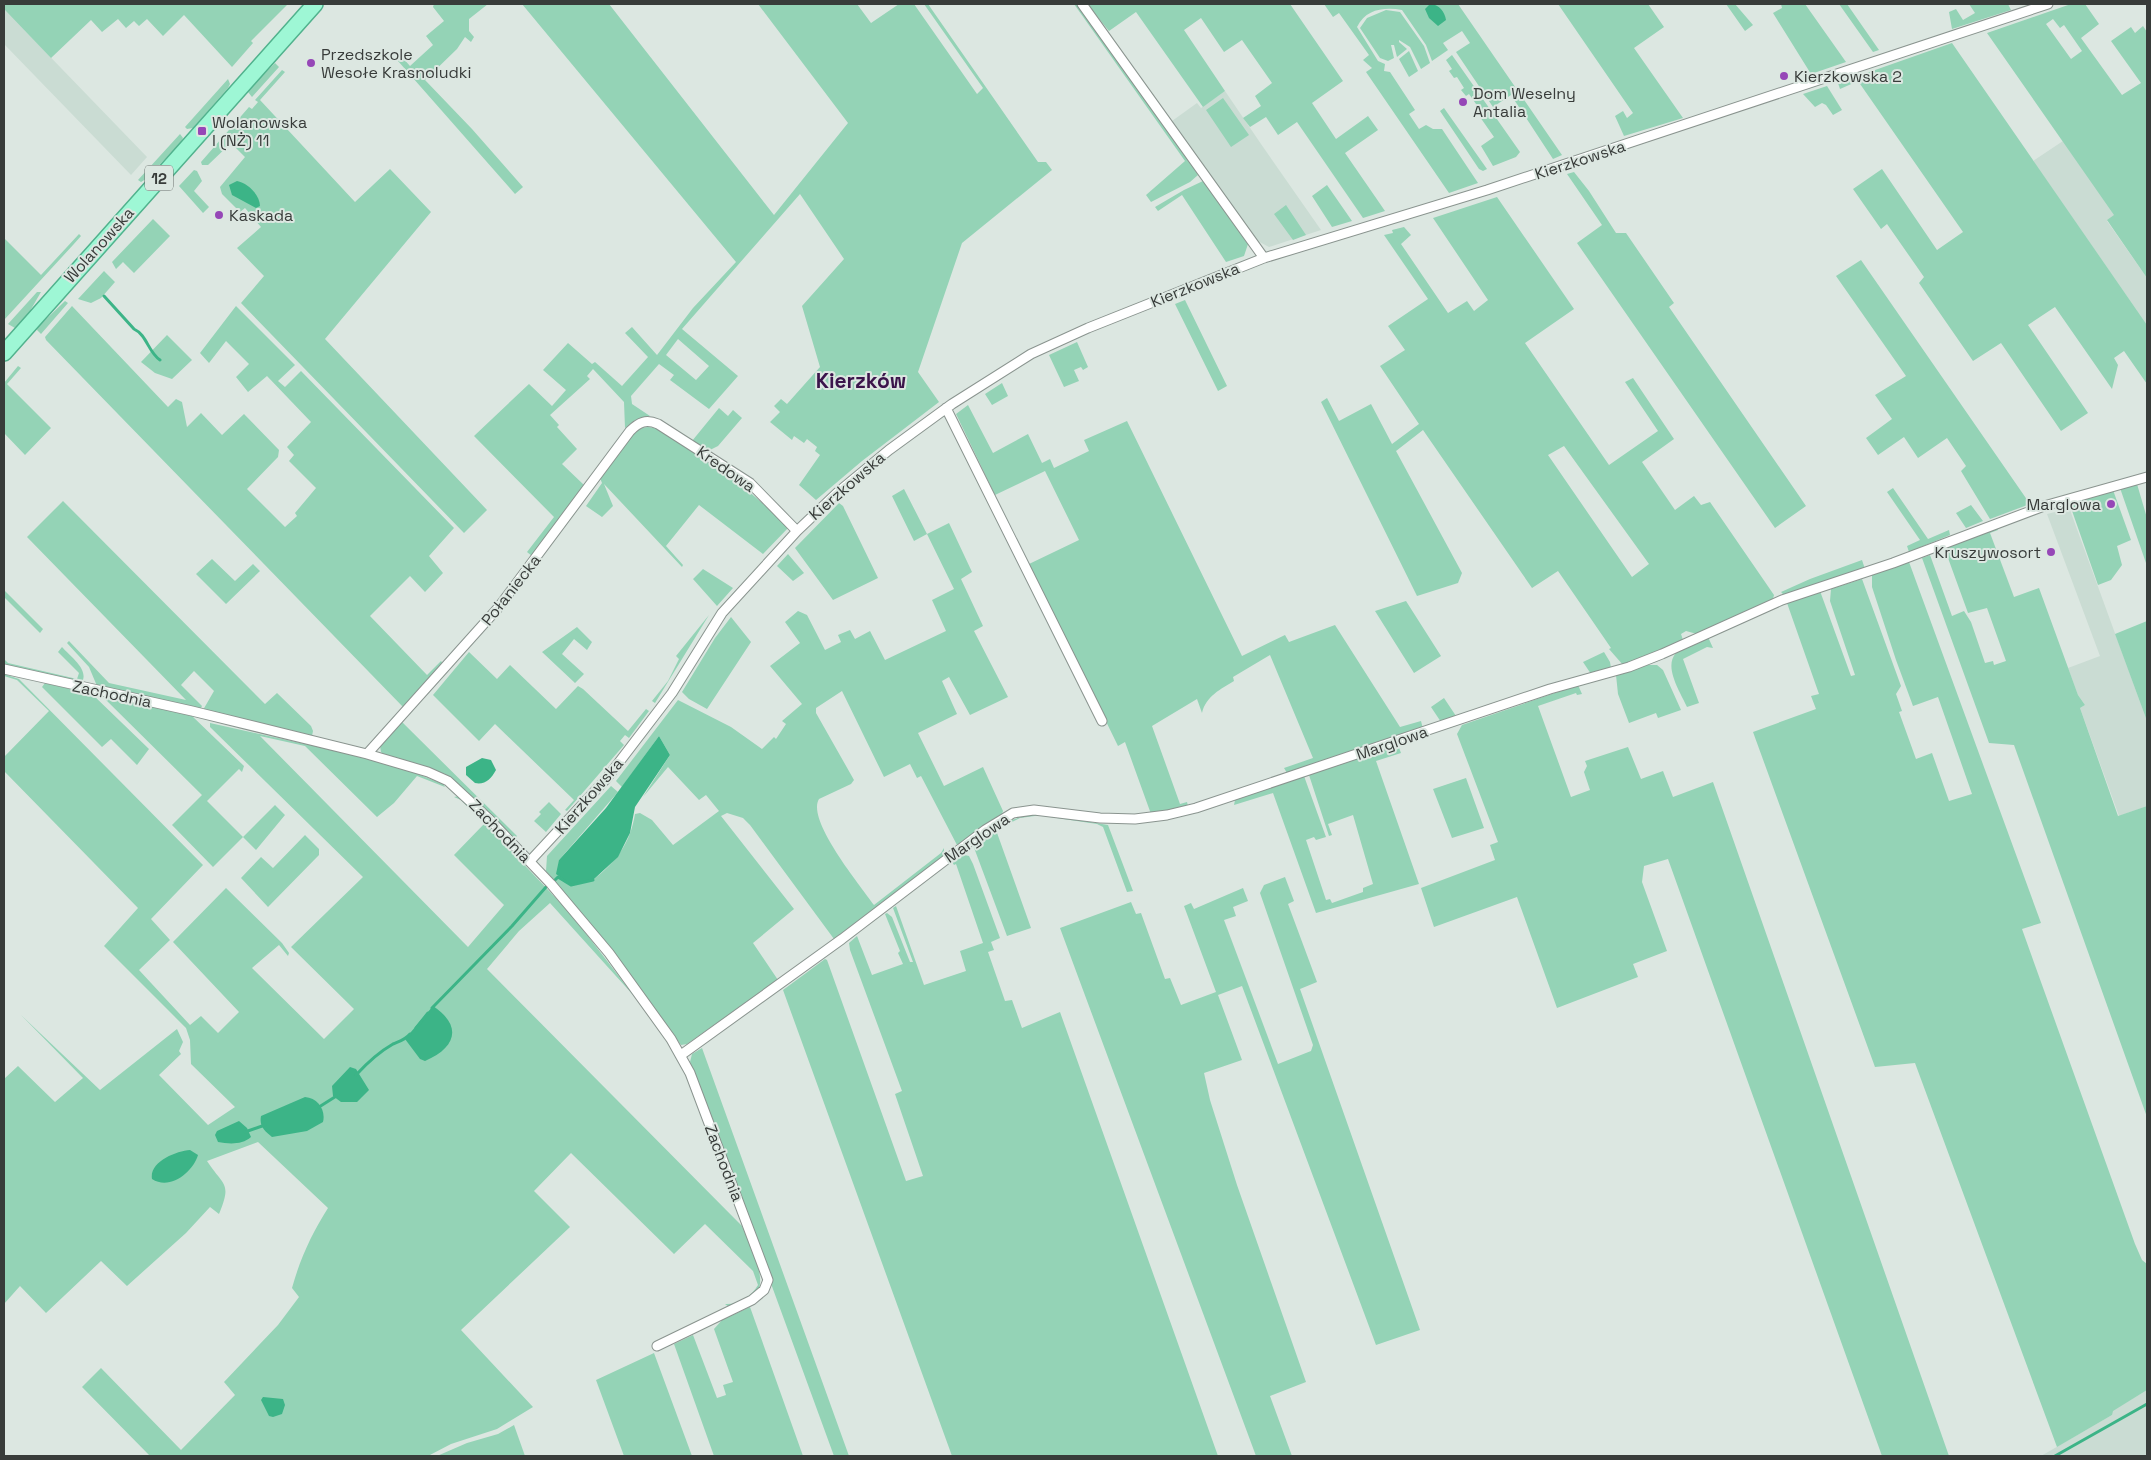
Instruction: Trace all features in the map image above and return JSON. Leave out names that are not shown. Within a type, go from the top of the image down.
[{"type":"main road","name":"Wolanowska","points":[[4,353],[315,4]]},
{"type":"street","points":[[1082,4],[1264,258]]},
{"type":"street","name":"Kierzkowska","points":[[530,861],[607,778],[672,693],[722,613],[797,531],[859,473],[946,408],[1002,371],[1048,345],[1264,258],[1487,190],[2048,4]]},
{"type":"street","points":[[946,408],[1102,721]]},
{"type":"street","name":"Kredowa","points":[[646,421],[658,424],[750,483],[797,531]]},
{"type":"street","name":"Połaniecka","points":[[367,754],[498,608],[630,431],[646,421]]},
{"type":"street","name":"Marglowa","points":[[681,1054],[842,939],[985,830],[1013,813],[1034,810],[1122,819],[1167,815],[1188,810],[1550,690],[1629,667],[1782,600],[1893,563],[2044,506],[2147,477]]},
{"type":"street","name":"Zachodnia","points":[[4,669],[192,711],[367,754],[428,772],[448,781],[530,861],[609,953],[681,1054],[734,1186],[768,1280],[764,1290],[752,1300],[657,1346]]},
{"type":"shaded area","points":[[4,4],[288,4],[251,41],[253,43],[232,67],[184,15],[163,36],[147,19],[139,26],[134,21],[126,28],[118,19],[102,32],[91,20],[51,58],[4,9]]},
{"type":"shaded area","points":[[434,4],[488,4],[469,19],[469,31],[474,37],[471,42],[465,37],[457,49],[425,80],[472,129],[523,187],[515,194],[398,61],[402,57],[410,66],[433,45],[426,36],[444,21],[433,7]]},
{"type":"shaded area","points":[[522,4],[609,4],[774,215],[848,123],[758,4],[857,4],[871,23],[899,4],[914,4],[977,94],[983,88],[924,4],[928,4],[1038,162],[1046,162],[1052,170],[962,243],[918,372],[939,402],[862,461],[816,500],[799,485],[820,455],[815,451],[817,447],[807,439],[804,443],[794,436],[792,440],[770,422],[780,412],[774,406],[781,399],[787,404],[820,367],[802,306],[844,259],[800,194],[682,329],[738,376],[709,409],[670,380],[674,375],[659,364],[631,396],[632,404],[650,416],[635,420],[625,428],[624,402],[593,369],[587,376],[590,379],[550,415],[559,425],[557,427],[577,449],[562,464],[584,485],[532,556],[527,552],[554,517],[474,436],[529,384],[552,406],[566,390],[543,370],[568,343],[592,364],[595,362],[622,386],[648,357],[625,333],[632,327],[657,355],[693,308],[736,262]],"holes":[[[678,339],[709,366],[696,380],[666,355]]]},
{"type":"shaded area","points":[[1074,4],[1078,4],[1194,168],[1198,175],[1190,182],[1151,202],[1146,195],[1185,161]]},
{"type":"shaded area","points":[[1087,4],[1290,4],[1343,81],[1312,103],[1336,139],[1368,116],[1378,130],[1345,153],[1385,211],[1363,218],[1297,122],[1278,135],[1266,117],[1250,127],[1243,118],[1261,106],[1255,96],[1272,83],[1242,40],[1224,52],[1201,18],[1184,30],[1225,91],[1203,107],[1136,12],[1109,31]]},
{"type":"shaded area","points":[[1324,4],[1458,4],[1562,155],[1553,159],[1511,95],[1493,107],[1456,52],[1470,43],[1462,31],[1443,43],[1448,50],[1432,61],[1426,45],[1402,10],[1382,9],[1370,13],[1365,16],[1357,27],[1378,61],[1385,64],[1384,71],[1390,72],[1415,110],[1409,114],[1419,129],[1426,125],[1433,129],[1442,129],[1478,183],[1449,193],[1366,72],[1372,68],[1363,60],[1369,55],[1339,13],[1333,17]]},
{"type":"shaded area","points":[[1430,4],[1439,7],[1444,14],[1446,20],[1438,26],[1429,18],[1425,9]]},
{"type":"shaded area","points":[[1558,4],[1648,4],[1664,27],[1634,48],[1683,118],[1624,136],[1615,116],[1623,111],[1627,118],[1633,113]]},
{"type":"shaded area","points":[[1726,4],[1735,4],[1753,25],[1745,31]]},
{"type":"shaded area","points":[[1781,4],[1805,4],[1846,62],[1811,74],[1773,13],[1782,8]]},
{"type":"shaded area","points":[[1839,4],[1847,4],[1879,50],[1873,52]]},
{"type":"shaded area","points":[[1969,4],[2008,4],[2011,10],[1952,29],[1949,12],[1956,9],[1963,20],[1975,13]]},
{"type":"shaded area","points":[[2071,4],[2085,4],[2099,24],[2081,38],[2122,95],[2141,83],[2111,41],[2131,27],[2135,33],[2143,26],[2147,32],[2147,278],[2107,220],[2114,215],[1987,33]],"holes":[[[2053,19],[2060,28],[2064,25],[2082,51],[2071,59],[2046,24]]]},
{"type":"shaded area","points":[[4,9],[147,157],[131,175],[4,44]]},
{"type":"shaded area","points":[[1386,10],[1400,12],[1424,46],[1430,63],[1421,69],[1410,47],[1399,40],[1407,49],[1397,57],[1394,45],[1391,45],[1394,58],[1388,61],[1380,58],[1360,28],[1367,18]]},
{"type":"shaded area","points":[[1952,43],[2147,325],[2147,384],[2124,351],[2114,358],[2118,365],[2112,389],[2055,307],[2028,325],[2088,413],[2061,431],[2001,343],[1973,361],[1919,283],[1924,277],[1887,224],[1881,229],[1853,189],[1882,169],[1937,250],[1963,232],[1858,81],[1840,89],[1838,83]]},
{"type":"shaded area","points":[[1409,51],[1418,71],[1409,77],[1399,59]]},
{"type":"shaded area","points":[[1452,55],[1520,152],[1516,157],[1493,166],[1481,146],[1494,137],[1480,117],[1483,114],[1469,94],[1466,96],[1461,90],[1464,88],[1457,77],[1454,78],[1449,71],[1452,69],[1446,60]]},
{"type":"shaded area","points":[[275,63],[279,67],[252,97],[248,92],[250,88]]},
{"type":"shaded area","points":[[282,70],[285,72],[260,100],[355,202],[390,169],[431,212],[325,339],[487,510],[464,533],[241,303],[264,276],[237,248],[261,227],[245,208],[240,212],[222,194],[220,187],[245,157],[231,143],[208,165],[202,165],[201,162],[249,107],[252,109],[258,102],[255,100]]},
{"type":"shaded area","points":[[228,79],[230,84],[228,88],[193,128],[187,129],[185,127]]},
{"type":"shaded area","points":[[1827,86],[1842,110],[1833,115],[1826,105],[1822,103],[1815,107],[1803,94]]},
{"type":"shaded area","points":[[1225,91],[1321,230],[1269,247],[1254,239],[1172,121],[1197,103],[1201,108]]},
{"type":"shaded area","points":[[1223,98],[1249,135],[1231,147],[1206,110]]},
{"type":"shaded area","points":[[1444,108],[1487,169],[1483,171],[1479,169],[1440,111]]},
{"type":"shaded area","points":[[180,134],[183,138],[181,142],[146,179],[141,182],[138,180]]},
{"type":"shaded area","points":[[2063,141],[2115,215],[2107,221],[2147,278],[2147,325],[2033,161]]},
{"type":"shaded area","points":[[194,170],[197,171],[202,181],[194,191],[209,207],[203,213],[179,186]]},
{"type":"shaded area","points":[[1574,172],[1589,191],[1616,233],[1626,233],[1674,303],[1669,307],[1806,506],[1775,528],[1577,243],[1602,225],[1567,174]]},
{"type":"shaded area","points":[[237,181],[253,190],[260,206],[256,208],[232,195],[229,185]]},
{"type":"shaded area","points":[[1203,181],[1248,244],[1244,256],[1226,262],[1182,195],[1158,211],[1155,207]]},
{"type":"shaded area","points":[[1327,185],[1352,221],[1332,227],[1312,196]]},
{"type":"shaded area","points":[[1497,197],[1574,309],[1525,343],[1609,465],[1658,431],[1625,382],[1633,378],[1674,439],[1642,462],[1675,510],[1694,496],[1701,505],[1710,502],[1774,595],[1773,599],[1697,634],[1686,631],[1681,634],[1683,640],[1623,665],[1609,649],[1611,648],[1558,571],[1532,588],[1423,430],[1396,451],[1462,573],[1458,583],[1417,596],[1321,402],[1327,398],[1339,421],[1371,404],[1392,444],[1419,424],[1380,366],[1405,350],[1388,326],[1428,299],[1384,235],[1393,233],[1392,230],[1404,227],[1411,235],[1401,244],[1448,313],[1467,301],[1474,311],[1488,300],[1433,218]],"holes":[[[1564,446],[1649,564],[1632,577],[1548,455]]]},
{"type":"shaded area","points":[[1286,205],[1306,235],[1293,240],[1274,214]]},
{"type":"shaded area","points":[[153,219],[170,236],[134,273],[123,262],[116,269],[112,262]]},
{"type":"shaded area","points":[[79,234],[81,236],[4,320],[4,238],[41,275]]},
{"type":"shaded area","points":[[1861,260],[2030,504],[1990,519],[1961,471],[1966,466],[1947,438],[1918,458],[1904,437],[1878,455],[1866,438],[1892,419],[1875,395],[1906,376],[1836,276]]},
{"type":"shaded area","points":[[104,271],[115,282],[101,298],[91,303],[78,299]]},
{"type":"shaded area","points":[[37,292],[41,292],[30,311],[15,328],[8,324]]},
{"type":"shaded area","points":[[1185,300],[1227,386],[1218,391],[1175,304]]},
{"type":"shaded area","points":[[65,301],[68,303],[41,334],[37,330],[38,327]]},
{"type":"shaded area","points":[[72,306],[168,407],[176,399],[182,402],[187,427],[201,413],[222,435],[244,414],[279,450],[278,457],[247,489],[285,527],[297,516],[295,513],[316,488],[289,461],[294,455],[287,447],[311,422],[267,376],[248,392],[236,377],[249,364],[226,341],[209,363],[200,353],[236,306],[295,365],[278,381],[285,387],[301,371],[454,528],[429,556],[443,573],[425,592],[410,576],[370,616],[427,675],[441,661],[444,665],[404,708],[46,340],[45,337]]},
{"type":"shaded area","points":[[167,335],[192,360],[172,379],[155,373],[141,362]]},
{"type":"shaded area","points":[[1077,342],[1088,367],[1083,370],[1081,367],[1074,370],[1079,381],[1064,387],[1049,355]]},
{"type":"shaded area","points":[[18,366],[21,368],[7,384],[51,428],[25,455],[4,433],[4,383]]},
{"type":"shaded area","points":[[1002,383],[1008,396],[992,405],[985,394]]},
{"type":"shaded area","points":[[968,405],[993,453],[1028,434],[1042,463],[1050,459],[1054,468],[1089,451],[1084,440],[1127,421],[1242,656],[1285,635],[1289,642],[1335,625],[1400,727],[1421,721],[1423,729],[1287,773],[1284,768],[1313,758],[1270,655],[1233,677],[1234,681],[1210,698],[1202,713],[1197,699],[1152,726],[1180,804],[1187,802],[1188,806],[1151,814],[1125,742],[1118,746],[1029,564],[1079,540],[1045,471],[995,495],[956,414]]},
{"type":"shaded area","points":[[719,408],[728,416],[733,410],[742,418],[718,446],[708,451],[692,441]]},
{"type":"shaded area","points":[[648,427],[659,429],[726,474],[758,499],[788,528],[763,554],[699,505],[666,546],[683,565],[682,567],[604,484],[613,506],[602,517],[586,506],[602,483],[600,478],[627,439],[640,429]]},
{"type":"shaded area","points":[[2137,484],[2147,518],[2146,563],[2120,488]]},
{"type":"shaded area","points":[[1893,488],[1928,539],[1949,530],[1950,535],[1909,552],[1907,546],[1920,540],[1887,492]]},
{"type":"shaded area","points":[[904,489],[927,534],[914,541],[892,496]]},
{"type":"shaded area","points":[[2113,490],[2131,540],[2117,546],[2122,565],[2111,580],[2098,585],[2070,505],[2071,503]]},
{"type":"shaded area","points":[[63,501],[265,704],[277,693],[311,726],[312,736],[203,710],[214,691],[194,671],[181,685],[202,706],[200,710],[97,686],[89,667],[67,643],[69,641],[109,683],[186,700],[27,537]]},
{"type":"shaded area","points":[[839,503],[843,506],[878,578],[833,600],[795,548]]},
{"type":"shaded area","points":[[1971,505],[1983,521],[1966,528],[1956,513]]},
{"type":"shaded area","points":[[2070,510],[2147,721],[2147,806],[2119,816],[2080,708],[2085,705],[2078,695],[2068,668],[2100,656],[2047,514],[2055,512],[2058,515]]},
{"type":"shaded area","points":[[949,523],[972,572],[961,579],[983,626],[974,631],[1008,697],[970,715],[949,677],[942,681],[957,714],[918,733],[944,786],[983,767],[1003,811],[1002,814],[957,845],[921,776],[917,778],[910,764],[884,777],[842,691],[816,708],[816,713],[854,780],[851,784],[819,799],[817,809],[820,822],[836,852],[874,905],[941,853],[944,848],[944,856],[834,939],[750,825],[743,818],[727,813],[721,816],[794,909],[753,943],[778,980],[687,1044],[681,1045],[612,950],[546,871],[547,856],[611,786],[618,792],[559,860],[593,880],[621,852],[630,834],[635,814],[640,813],[652,820],[673,845],[719,811],[706,795],[699,800],[668,767],[643,797],[670,755],[659,736],[622,787],[616,781],[678,700],[731,727],[762,749],[774,737],[776,739],[786,724],[782,721],[802,704],[770,666],[800,643],[785,622],[798,611],[807,615],[825,650],[841,642],[838,635],[850,630],[855,639],[870,631],[885,660],[946,631],[932,600],[954,589],[927,534]]},
{"type":"shaded area","points":[[1997,527],[1998,530],[1990,533],[2014,597],[2039,588],[2078,695],[2085,705],[2080,708],[2118,816],[2147,806],[2147,1117],[2014,745],[1989,743],[1922,558],[1930,555],[1952,616],[1964,611],[1971,622],[1985,663],[1993,661],[1994,665],[2006,661],[1987,608],[1968,613],[1944,547]]},
{"type":"shaded area","points":[[788,554],[804,573],[793,581],[777,566]]},
{"type":"shaded area","points":[[212,559],[235,581],[253,564],[260,571],[226,604],[196,574]]},
{"type":"shaded area","points":[[1862,560],[1865,569],[1784,595],[1781,592],[1810,579]]},
{"type":"shaded area","points":[[1909,562],[2041,923],[2022,929],[2135,1244],[2142,1260],[2147,1264],[2147,1390],[2113,1411],[2112,1415],[2057,1447],[1915,1063],[1875,1067],[1753,732],[1816,709],[1811,696],[1819,694],[1787,603],[1820,591],[1851,676],[1855,675],[1830,601],[1831,589],[1862,579],[1901,686],[1896,694],[1902,711],[1899,712],[1916,759],[1932,753],[1949,801],[1972,794],[1938,697],[1913,706],[1872,587],[1872,575]]},
{"type":"shaded area","points":[[703,569],[733,588],[717,606],[693,579]]},
{"type":"shaded area","points":[[4,590],[43,629],[40,633],[4,597]]},
{"type":"shaded area","points":[[1406,601],[1441,656],[1414,673],[1375,611]]},
{"type":"shaded area","points":[[709,615],[655,703],[652,701],[668,681],[679,659],[676,656]]},
{"type":"shaded area","points":[[731,617],[751,642],[707,709],[689,699],[682,692],[715,638]]},
{"type":"shaded area","points":[[2147,621],[2147,721],[2115,634]]},
{"type":"shaded area","points":[[577,627],[592,642],[587,650],[574,639],[562,654],[584,674],[575,683],[542,652]]},
{"type":"shaded area","points":[[1708,637],[1713,648],[1707,647],[1683,659],[1699,703],[1687,707],[1674,680],[1671,665],[1672,659],[1683,648]]},
{"type":"shaded area","points":[[62,647],[83,671],[83,680],[80,682],[4,665],[4,659],[8,663],[77,679],[79,673],[58,652]]},
{"type":"shaded area","points":[[469,652],[497,679],[510,665],[556,709],[578,686],[628,731],[646,709],[649,711],[629,738],[625,735],[620,741],[624,745],[567,811],[565,810],[574,800],[495,724],[479,741],[433,695]]},
{"type":"shaded area","points":[[1604,652],[1611,668],[1591,674],[1583,662]]},
{"type":"shaded area","points":[[1647,665],[1657,665],[1663,670],[1681,710],[1658,718],[1656,713],[1629,723],[1618,694],[1616,675]]},
{"type":"shaded area","points":[[4,674],[19,679],[203,865],[151,919],[170,940],[139,970],[190,1025],[201,1016],[218,1033],[239,1012],[173,942],[226,888],[282,943],[289,953],[288,956],[279,945],[252,968],[324,1039],[354,1009],[291,947],[363,877],[210,727],[210,723],[355,755],[415,773],[443,784],[445,787],[417,776],[394,803],[377,817],[305,746],[260,736],[468,947],[504,905],[454,855],[484,824],[461,800],[454,797],[459,796],[571,914],[634,996],[550,903],[519,931],[487,969],[742,1226],[757,1262],[760,1281],[759,1289],[754,1295],[729,1307],[725,1304],[735,1303],[744,1299],[758,1285],[753,1271],[705,1224],[674,1254],[571,1153],[534,1191],[570,1227],[461,1330],[533,1407],[497,1429],[451,1444],[428,1456],[150,1456],[82,1387],[101,1368],[181,1450],[235,1395],[224,1382],[278,1325],[299,1297],[292,1288],[295,1277],[307,1246],[328,1208],[258,1142],[207,1161],[224,1185],[225,1196],[219,1214],[210,1207],[186,1233],[127,1286],[101,1261],[46,1313],[20,1286],[4,1304],[4,1079],[18,1066],[55,1102],[83,1078],[21,1015],[100,1090],[177,1029],[183,1042],[179,1051],[181,1054],[159,1075],[208,1125],[235,1107],[191,1064],[190,1040],[186,1028],[104,946],[138,908],[4,771],[4,757],[49,711],[17,680],[4,676]]},
{"type":"shaded area","points":[[45,683],[92,694],[149,749],[137,765],[111,739],[102,747],[42,687]]},
{"type":"shaded area","points":[[1578,685],[1582,694],[1577,695],[1576,693],[1538,706],[1571,797],[1590,790],[1584,772],[1587,766],[1585,761],[1628,747],[1641,779],[1663,771],[1673,797],[1713,782],[1949,1456],[1882,1456],[1668,859],[1644,866],[1642,882],[1667,951],[1633,964],[1638,977],[1557,1008],[1517,897],[1434,927],[1421,888],[1495,860],[1490,845],[1498,842],[1457,734],[1462,725]]},
{"type":"shaded area","points":[[107,697],[191,715],[244,766],[242,772],[239,769],[207,801],[243,837],[213,867],[172,825],[202,795],[106,700]]},
{"type":"shaded area","points":[[1444,698],[1456,716],[1441,722],[1431,707]]},
{"type":"shaded area","points":[[402,722],[517,836],[514,839],[445,774],[384,755],[381,752],[380,746]]},
{"type":"shaded area","points":[[659,736],[670,755],[635,807],[630,833],[618,857],[593,880],[571,885],[556,874],[559,860],[606,808]]},
{"type":"shaded area","points":[[1398,745],[1401,753],[1376,761],[1419,884],[1316,913],[1273,793],[1234,805],[1235,800],[1304,776],[1326,837],[1316,840],[1314,837],[1306,840],[1326,900],[1330,899],[1332,903],[1363,892],[1363,888],[1373,884],[1353,815],[1328,824],[1332,835],[1329,836],[1309,775]]},
{"type":"shaded area","points":[[482,758],[491,760],[496,770],[487,781],[475,783],[466,775],[466,767]]},
{"type":"shaded area","points":[[1466,778],[1484,828],[1452,838],[1433,789]]},
{"type":"shaded area","points":[[549,802],[561,814],[546,832],[534,821],[541,814],[539,812]]},
{"type":"shaded area","points":[[275,805],[285,815],[256,850],[243,837]]},
{"type":"shaded area","points":[[1035,814],[1042,815],[1020,818],[996,830],[1031,928],[1007,936],[973,845],[987,833],[1002,824],[1018,818]]},
{"type":"shaded area","points":[[1050,815],[1108,825],[1133,891],[1127,892],[1103,827],[1097,824],[1050,817]]},
{"type":"shaded area","points":[[305,835],[319,849],[319,855],[268,907],[241,878],[261,857],[273,868]]},
{"type":"shaded area","points":[[960,854],[969,856],[973,864],[1000,938],[991,942],[994,950],[988,952],[1005,1001],[1012,1000],[1022,1028],[1060,1012],[1218,1456],[952,1456],[783,990],[825,959],[827,960],[906,1181],[923,1176],[895,1094],[902,1091],[849,943],[857,936],[872,975],[903,964],[898,953],[900,951],[885,914],[887,913],[892,917],[910,962],[913,962],[893,908],[896,906],[924,985],[966,971],[960,951],[983,943],[956,864],[954,865],[951,860]]},
{"type":"shaded area","points":[[1285,877],[1294,901],[1288,904],[1317,982],[1300,989],[1420,1330],[1376,1345],[1242,986],[1218,995],[1242,1060],[1204,1073],[1210,1100],[1237,1185],[1306,1382],[1270,1396],[1292,1456],[1256,1456],[1060,928],[1131,902],[1136,914],[1141,913],[1165,979],[1170,978],[1181,1005],[1216,992],[1184,906],[1191,903],[1194,909],[1243,888],[1248,901],[1233,907],[1236,916],[1224,920],[1278,1064],[1311,1051],[1313,1045],[1260,893],[1264,885]]},
{"type":"shaded area","points":[[433,1006],[449,1021],[452,1036],[444,1050],[425,1061],[420,1059],[405,1039]]},
{"type":"shaded area","points":[[702,1048],[849,1456],[834,1456],[690,1062],[692,1054]]},
{"type":"shaded area","points":[[350,1067],[356,1069],[369,1090],[357,1102],[341,1102],[333,1096],[332,1086]]},
{"type":"shaded area","points":[[305,1097],[314,1100],[320,1105],[324,1118],[323,1122],[307,1131],[272,1137],[267,1133],[261,1123],[261,1116]]},
{"type":"shaded area","points":[[239,1121],[247,1128],[251,1137],[240,1143],[218,1142],[215,1135],[217,1131]]},
{"type":"shaded area","points":[[190,1150],[198,1155],[191,1168],[180,1178],[166,1183],[152,1179],[155,1167],[165,1158]]},
{"type":"shaded area","points":[[750,1307],[803,1456],[714,1456],[674,1344],[693,1335],[717,1398],[726,1395],[723,1385],[733,1382],[714,1329],[722,1320]]},
{"type":"shaded area","points":[[654,1353],[692,1456],[624,1456],[596,1380]]},
{"type":"shaded area","points":[[2147,1390],[2147,1456],[2041,1456],[2112,1415],[2112,1411]]},
{"type":"shaded area","points":[[263,1397],[283,1399],[285,1405],[282,1414],[273,1417],[269,1416],[261,1400]]},
{"type":"shaded area","points":[[514,1425],[525,1456],[437,1456],[467,1443],[498,1434]]},
{"type":"waterway","points":[[104,296],[134,329],[142,335],[153,353],[160,360]]},
{"type":"waterway","points":[[555,880],[558,877],[571,885],[593,880]]},
{"type":"waterway","points":[[432,1008],[512,926],[546,887]]},
{"type":"waterway","points":[[416,1028],[428,1013]]},
{"type":"waterway","points":[[356,1075],[378,1054],[410,1034]]},
{"type":"waterway","points":[[319,1107],[338,1095]]},
{"type":"waterway","points":[[245,1132],[265,1125]]},
{"type":"waterway","points":[[2055,1456],[2147,1404]]},
{"type":"place","name":"Przedszkole Wesołe Krasnoludki","points":[[311,63]]},
{"type":"place","name":"Kierzkowska 2","points":[[1784,76]]},
{"type":"place","name":"Dom Weselny Antalia","points":[[1463,102]]},
{"type":"place","name":"Wolanowska I (NŻ) 11","points":[[202,131]]},
{"type":"place","name":"Kaskada","points":[[219,215]]},
{"type":"place","name":"Marglowa","points":[[2111,504]]},
{"type":"place","name":"Kruszywosort","points":[[2051,552]]},
{"type":"district","name":"Kierzków","points":[[861,380]]}]
